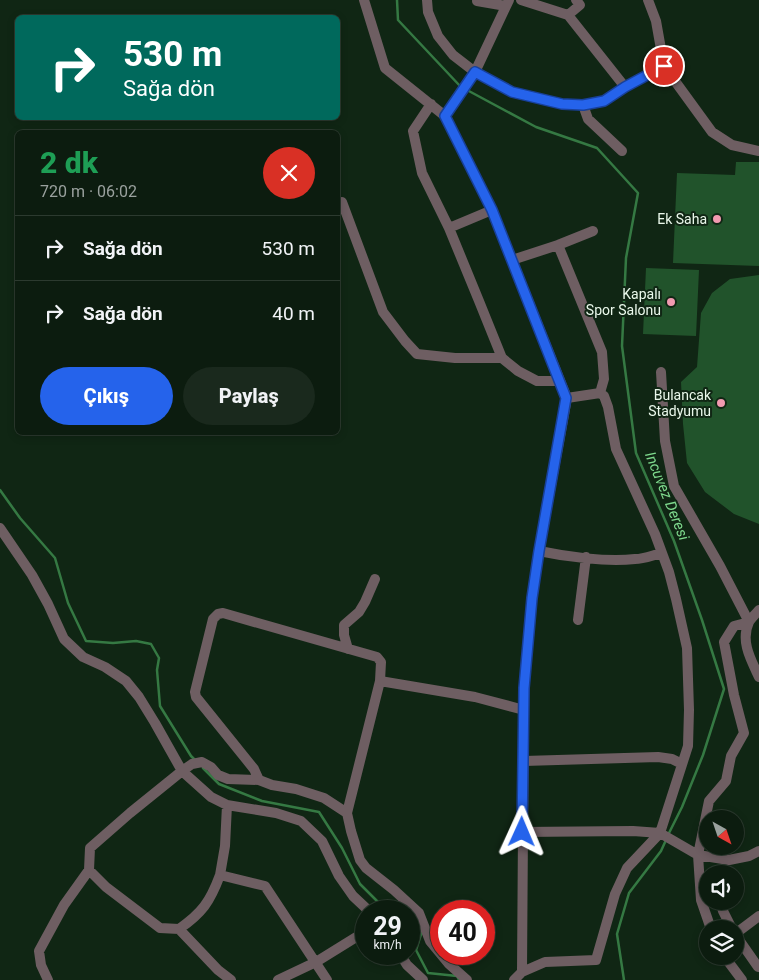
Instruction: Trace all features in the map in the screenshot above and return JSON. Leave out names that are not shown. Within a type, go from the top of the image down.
[{"type":"street","points":[[364,0],[385,68],[445,116],[492,210],[566,398],[532,598],[524,688],[522,972]]},
{"type":"street","points":[[427,0],[428,12],[438,36],[453,55],[475,72],[512,92],[562,104],[583,105],[604,101],[625,87],[664,66]]},
{"type":"street","points":[[521,0],[568,15],[625,87]]},
{"type":"street","points":[[568,15],[580,5],[576,0]]},
{"type":"street","points":[[648,0],[656,21],[664,66],[712,132],[732,145],[759,151]]},
{"type":"street","points":[[445,116],[475,72],[508,3],[477,1]]},
{"type":"street","points":[[431,104],[413,131],[422,173],[449,228],[502,358],[518,371],[537,381],[560,381]]},
{"type":"street","points":[[583,105],[588,119],[622,151]]},
{"type":"street","points":[[342,202],[384,312],[405,342],[417,354],[454,358],[502,358]]},
{"type":"street","points":[[449,228],[492,210]]},
{"type":"street","points":[[512,260],[593,231]]},
{"type":"street","points":[[558,245],[602,352],[604,379],[600,393]]},
{"type":"street","points":[[661,372],[665,441],[674,486],[720,566],[749,622]]},
{"type":"street","points":[[566,398],[600,393]]},
{"type":"street","points":[[514,980],[522,972],[545,962],[596,960],[614,894],[627,868],[660,833],[688,746],[687,648],[676,599],[655,534],[616,449],[608,407],[604,396],[600,393]]},
{"type":"street","points":[[0,528],[32,575],[64,639],[83,657],[126,680],[147,710],[182,771],[211,797],[227,805],[276,813],[301,821],[322,841],[339,876],[358,900]]},
{"type":"street","points":[[539,551],[561,555],[636,559],[662,553]]},
{"type":"street","points":[[578,620],[586,557]]},
{"type":"street","points":[[348,649],[344,635],[344,625],[366,602],[375,579]]},
{"type":"street","points":[[759,610],[749,622],[744,637],[749,656],[759,676]]},
{"type":"street","points":[[259,780],[254,769],[196,697],[195,692],[213,619],[218,614],[223,613],[377,657],[381,662],[380,681],[347,813],[351,831],[360,860],[366,868],[420,913],[430,941],[449,964],[467,980]]},
{"type":"street","points":[[708,920],[701,900],[698,855],[709,801],[726,781],[731,756],[744,733],[734,695],[724,642],[734,626],[749,622]]},
{"type":"street","points":[[380,681],[475,697],[524,710]]},
{"type":"street","points":[[524,761],[658,757],[672,759],[682,764]]},
{"type":"street","points":[[48,980],[41,965],[39,951],[64,905],[89,870],[90,848],[130,813],[192,764],[202,762],[211,767],[218,775],[228,780],[259,780],[272,785],[296,789],[324,798],[347,813]]},
{"type":"street","points":[[89,870],[106,887],[160,928],[179,929],[195,918],[208,903],[215,890],[220,876],[227,805]]},
{"type":"street","points":[[522,832],[633,831],[660,833],[698,855],[729,860],[750,856],[759,851]]},
{"type":"street","points":[[220,876],[265,886],[327,980]]},
{"type":"street","points":[[744,927],[759,916]]},
{"type":"street","points":[[179,929],[218,970],[231,980]]},
{"type":"street","points":[[278,980],[316,962],[355,937]]},
{"type":"street","points":[[744,947],[759,967]]},
{"type":"street","points":[[407,965],[423,980]]},
{"type":"street","points":[[731,965],[742,980]]},
{"type":"green space","name":"Ek Saha","points":[[736,162],[759,162],[759,266],[673,263],[677,173],[735,175]]},
{"type":"green space","name":"Kapalı Spor Salonu","points":[[646,268],[699,270],[696,336],[643,334]]},
{"type":"green space","name":"Bulancak Stadyumu","points":[[759,275],[759,524],[734,514],[705,492],[687,463],[681,382],[697,367],[701,313],[712,293],[730,279]]},
{"type":"waterway","name":"Incuvez Deresi","points":[[397,0],[398,20],[462,87]]},
{"type":"waterway","name":"Incuvez Deresi","points":[[467,90],[536,127],[597,148],[638,193],[626,258],[622,346],[636,453],[674,541],[724,689],[703,755],[682,807],[668,835]]},
{"type":"waterway","points":[[0,490],[20,518],[55,558],[68,603],[86,641],[113,643],[136,641],[151,644],[159,658],[157,670],[160,706],[195,760]]},
{"type":"waterway","points":[[203,768],[219,784],[262,801],[319,812],[342,848],[360,884],[376,900]]},
{"type":"waterway","name":"Incuvez Deresi","points":[[624,980],[617,934],[629,893],[661,851],[666,840]]},
{"type":"waterway","points":[[422,931],[416,950],[428,973],[457,976],[459,980]]},
{"type":"place","name":"Ek Saha","points":[[717,219]]},
{"type":"place","name":"Kapalı Spor Salonu","points":[[671,302]]},
{"type":"place","name":"Bulancak Stadyumu","points":[[721,403]]},
{"type":"route","points":[[522,832],[524,688],[532,598],[566,398],[492,210],[445,116],[475,72],[512,92],[562,104],[583,105],[604,101],[625,87],[664,66]]}]
